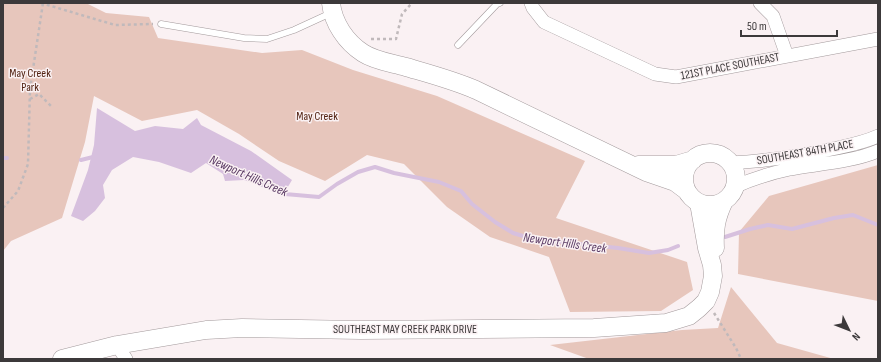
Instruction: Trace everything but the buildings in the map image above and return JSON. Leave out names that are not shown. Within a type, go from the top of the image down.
[{"type":"street","name":"121ST PLACE SOUTHEAST","points":[[531,3],[544,22],[655,74],[676,77],[878,39]]},
{"type":"street","points":[[760,3],[773,16],[787,56]]},
{"type":"street","points":[[332,8],[340,28],[349,42],[363,53],[376,59],[453,80],[476,90],[646,172],[675,182],[693,197],[712,204],[729,194],[735,174],[730,163],[724,157],[708,153],[693,160],[676,165],[632,165]]},
{"type":"street","name":"SOUTHEAST 84TH PLACE","points":[[730,163],[765,161],[818,152],[869,140],[878,136]]},
{"type":"street","name":"SOUTHEAST 84TH PLACE","points":[[729,194],[753,179],[790,169],[833,163],[878,152]]},
{"type":"street","points":[[693,160],[687,166],[684,174],[684,183],[693,197]]},
{"type":"street","name":"SOUTHEAST MAY CREEK PARK DRIVE","points":[[712,265],[715,252],[714,233],[717,216],[729,194]]},
{"type":"street","name":"SOUTHEAST MAY CREEK PARK DRIVE","points":[[62,359],[122,352],[206,330],[242,328],[361,330],[586,328],[666,323],[689,316],[699,308],[706,301],[714,276],[693,197]]},
{"type":"lane","points":[[458,45],[497,4],[500,3]]},
{"type":"lane","points":[[161,24],[244,38],[267,38],[294,30],[332,8]]},
{"type":"path","points":[[3,208],[18,191],[28,164],[30,89],[42,3],[115,25],[161,24]]},
{"type":"path","points":[[369,40],[396,39],[402,14],[412,3]]},
{"type":"path","points":[[30,99],[39,94],[52,107]]},
{"type":"path","points":[[706,301],[736,348],[741,359]]},
{"type":"green space","name":"May Creek","points":[[3,3],[86,3],[106,13],[149,17],[158,38],[262,53],[302,50],[353,70],[437,96],[585,161],[556,218],[687,262],[693,290],[661,311],[570,312],[549,257],[490,237],[447,207],[404,164],[367,155],[325,181],[279,161],[239,134],[197,110],[142,121],[94,96],[85,142],[62,218],[11,241],[3,251]]},
{"type":"green space","points":[[878,165],[878,301],[738,274],[739,232],[769,196]]},
{"type":"green space","points":[[731,287],[777,343],[834,359],[589,359],[550,345],[682,330],[718,328]]},
{"type":"water","points":[[97,108],[135,131],[155,126],[183,129],[197,118],[201,125],[251,151],[292,180],[283,195],[244,180],[225,181],[223,174],[206,163],[191,173],[159,162],[133,157],[112,170],[103,185],[105,198],[95,211],[83,221],[71,216],[88,170],[94,145]]},
{"type":"waterway","name":"Newport Hills Creek","points":[[81,160],[97,156]]},
{"type":"waterway","name":"Newport Hills Creek","points":[[281,192],[285,194],[319,197],[337,184],[358,172],[375,167],[394,173],[439,182],[461,191],[472,204],[495,222],[513,233],[533,239],[618,248],[649,253],[668,250],[678,246]]},
{"type":"waterway","name":"Newport Hills Creek","points":[[725,237],[768,225],[792,229],[834,218],[853,215],[878,225]]},
{"type":"park label","name":"May Creek Park","points":[[30,80]]}]
